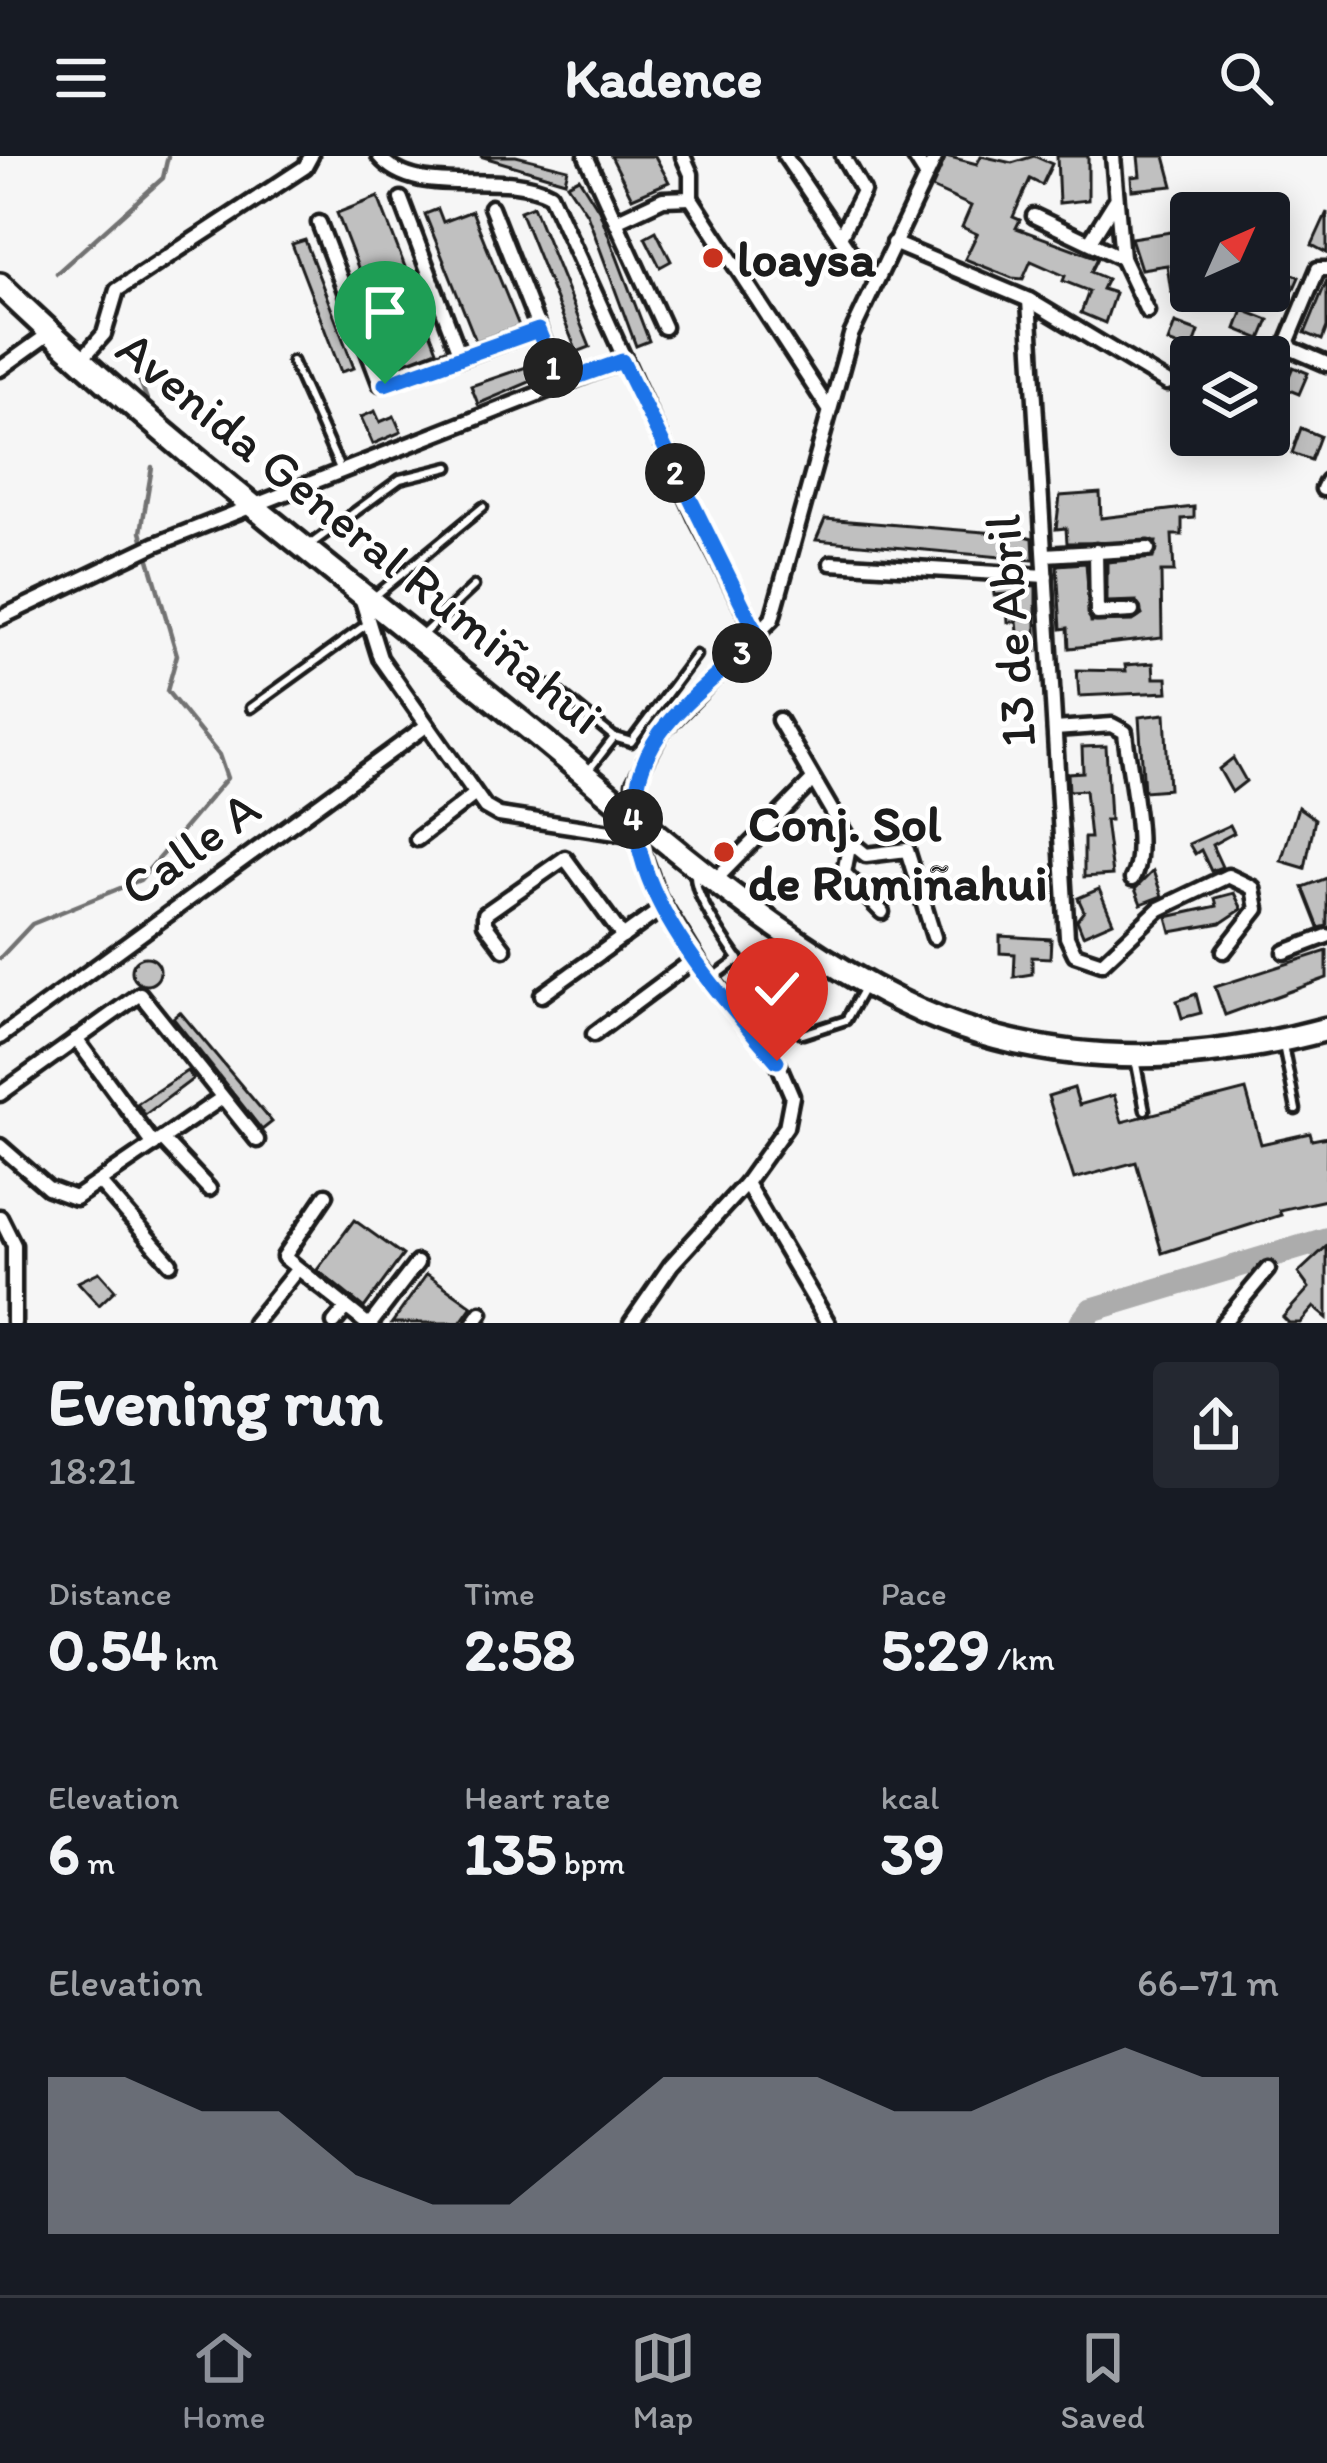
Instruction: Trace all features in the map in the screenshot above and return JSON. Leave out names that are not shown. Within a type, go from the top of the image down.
[{"type":"highway","name":"Avenida General Rumiñahui","points":[[0,285],[80,362],[304,549],[365,607],[417,639],[696,863],[867,983],[928,1014],[1010,1041],[1084,1054],[1199,1056],[1327,1029]]},
{"type":"street","points":[[80,362],[104,334],[117,290],[305,167],[311,156]]},
{"type":"street","points":[[379,156],[398,174],[529,186],[550,194],[622,361],[758,636]]},
{"type":"street","points":[[586,156],[664,327]]},
{"type":"street","points":[[683,156],[691,174],[691,198],[828,408]]},
{"type":"street","points":[[839,237],[863,190],[843,156]]},
{"type":"street","points":[[914,156],[926,175]]},
{"type":"street","points":[[631,1323],[671,1265],[746,1183],[786,1127],[792,1096],[777,1061],[711,980],[664,907],[645,869],[636,836],[634,783],[661,732],[772,619],[828,408],[876,276],[936,156]]},
{"type":"street","points":[[1113,156],[1122,258],[1147,311]]},
{"type":"street","points":[[790,158],[861,268],[876,276]]},
{"type":"street","points":[[618,220],[663,200],[691,198]]},
{"type":"street","points":[[401,200],[458,354],[466,358],[538,330]]},
{"type":"street","points":[[1090,241],[1115,201]]},
{"type":"street","points":[[491,206],[560,383]]},
{"type":"street","points":[[1034,217],[1122,258]]},
{"type":"street","points":[[319,223],[380,383],[458,354]]},
{"type":"street","points":[[893,243],[1029,300],[1167,383]]},
{"type":"street","points":[[1321,272],[1291,331],[1292,350],[1327,364]]},
{"type":"street","name":"13 de Abril","points":[[1029,300],[1067,937],[1075,954],[1091,963],[1114,957],[1160,909],[1228,876],[1253,888],[1257,909],[1224,951]]},
{"type":"street","points":[[0,369],[50,333]]},
{"type":"street","points":[[0,618],[156,544],[622,361]]},
{"type":"street","points":[[1045,555],[1148,549]]},
{"type":"street","points":[[1096,550],[1097,613],[1132,611]]},
{"type":"street","points":[[831,563],[1046,576]]},
{"type":"street","points":[[365,607],[380,658],[474,795],[499,815],[636,836]]},
{"type":"street","points":[[778,720],[850,842],[866,856],[908,850],[934,937]]},
{"type":"street","points":[[1055,729],[1112,725],[1125,732],[1139,842],[1139,866],[1132,879]]},
{"type":"street","name":"Calle A","points":[[0,1036],[426,726]]},
{"type":"street","points":[[717,878],[813,780]]},
{"type":"street","points":[[417,839],[474,795]]},
{"type":"street","points":[[850,842],[844,873],[882,912]]},
{"type":"street","points":[[504,949],[485,924],[485,914],[565,858],[623,937]]},
{"type":"street","points":[[542,995],[664,907]]},
{"type":"street","points":[[1285,952],[1327,936]]},
{"type":"street","points":[[594,1034],[696,958]]},
{"type":"street","points":[[0,1094],[140,994],[257,1140]]},
{"type":"street","points":[[76,1039],[158,1142],[209,1189]]},
{"type":"street","points":[[0,1146],[57,1194],[75,1198],[102,1185],[221,1098]]},
{"type":"street","points":[[746,1183],[829,1323]]},
{"type":"street","points":[[102,1185],[170,1263]]},
{"type":"street","points":[[326,1195],[285,1252],[296,1271],[368,1323],[417,1263]]},
{"type":"street","points":[[0,1217],[14,1245],[14,1323]]},
{"type":"street","points":[[1223,1323],[1268,1269]]},
{"type":"street","points":[[254,1323],[296,1271]]},
{"type":"street","points":[[334,1323],[346,1308]]},
{"type":"lane","points":[[292,361],[340,471]]},
{"type":"lane","points":[[304,549],[400,479],[448,467]]},
{"type":"lane","points":[[251,708],[483,507]]},
{"type":"lane","points":[[417,639],[474,586]]},
{"type":"lane","points":[[551,686],[625,743],[636,739],[696,656]]},
{"type":"lane","points":[[586,774],[614,737]]},
{"type":"lane","points":[[696,863],[695,889],[740,959],[795,1029],[806,1035],[846,1020],[867,983]]},
{"type":"lane","points":[[711,980],[740,959]]},
{"type":"lane","points":[[1282,1041],[1296,1110]]},
{"type":"lane","points":[[1135,1056],[1145,1110]]},
{"type":"building","points":[[480,156],[516,156],[568,169],[565,181]]},
{"type":"building","points":[[611,156],[655,156],[669,182],[632,198]]},
{"type":"building","points":[[946,156],[977,164],[981,156],[1012,163],[1034,156],[1052,164],[1042,185],[1030,179],[1013,217],[1020,220],[1016,228],[1098,258],[1091,272],[1107,279],[1102,289],[1115,293],[1105,323],[1081,313],[1089,291],[1063,281],[1065,276],[1031,261],[1023,279],[1012,278],[965,259],[977,234],[962,227],[971,206],[932,188]]},
{"type":"building","points":[[1057,156],[1088,156],[1088,200],[1059,203]]},
{"type":"building","points":[[1138,156],[1165,156],[1173,186],[1132,190],[1131,177],[1140,176]]},
{"type":"building","points":[[579,178],[599,210],[649,341],[636,346],[587,214],[567,184]]},
{"type":"building","points":[[378,197],[437,350],[396,366],[337,213]]},
{"type":"building","points":[[533,206],[590,347],[577,352],[520,211]]},
{"type":"building","points":[[438,209],[443,222],[472,211],[519,326],[476,341],[425,214]]},
{"type":"building","points":[[1327,212],[1327,253],[1312,245]]},
{"type":"building","points":[[656,231],[671,261],[660,267],[645,237]]},
{"type":"building","points":[[1170,232],[1170,285],[1167,265],[1141,269],[1131,238]]},
{"type":"building","points":[[305,240],[354,368],[341,372],[292,244]]},
{"type":"building","points":[[1290,273],[1299,277],[1290,294]]},
{"type":"building","points":[[1327,280],[1327,327],[1322,340],[1305,333]]},
{"type":"building","points":[[1242,312],[1269,320],[1262,336],[1236,329]]},
{"type":"building","points":[[1175,323],[1199,332],[1198,336],[1170,336]]},
{"type":"building","points":[[541,362],[546,375],[478,404],[471,386]]},
{"type":"building","points":[[1293,367],[1308,373],[1299,394],[1290,390]]},
{"type":"building","points":[[375,411],[380,422],[394,416],[401,432],[373,444],[361,417]]},
{"type":"building","points":[[1301,428],[1320,436],[1311,460],[1292,453]]},
{"type":"building","points":[[1100,493],[1101,518],[1194,507],[1194,518],[1182,519],[1182,535],[1172,535],[1174,572],[1161,572],[1162,638],[1069,648],[1068,628],[1061,629],[1057,565],[1086,563],[1091,622],[1133,621],[1142,615],[1136,601],[1107,602],[1107,562],[1153,558],[1156,542],[1067,543],[1066,528],[1056,529],[1060,496]]},
{"type":"building","points":[[825,519],[1021,535],[1033,538],[1034,560],[816,540]]},
{"type":"building","points":[[993,583],[1036,586],[1036,651],[1020,652],[1017,622],[1008,622],[1006,594],[994,595]]},
{"type":"building","points":[[1153,663],[1154,678],[1167,678],[1168,692],[1079,696],[1077,670],[1126,671],[1125,665]]},
{"type":"building","points":[[1165,714],[1169,789],[1144,791],[1139,717]]},
{"type":"building","points":[[1106,746],[1110,820],[1105,820],[1112,875],[1084,877],[1084,838],[1090,838],[1085,790],[1069,791],[1068,773],[1083,772],[1082,747]]},
{"type":"building","points":[[1233,758],[1246,781],[1232,792],[1219,769]]},
{"type":"building","points":[[1298,807],[1315,819],[1305,868],[1281,861]]},
{"type":"building","points":[[1230,825],[1234,833],[1212,845],[1222,867],[1211,871],[1201,850],[1195,854],[1189,844]]},
{"type":"building","points":[[1153,871],[1162,896],[1141,904],[1135,889]]},
{"type":"building","points":[[1327,878],[1327,926],[1319,928],[1303,887]]},
{"type":"building","points":[[1099,889],[1113,922],[1083,935],[1077,920],[1084,911],[1078,898]]},
{"type":"building","points":[[1234,893],[1242,909],[1221,923],[1171,932],[1167,917],[1217,906],[1215,898]]},
{"type":"building","points":[[1000,936],[1051,939],[1050,958],[1032,957],[1032,974],[1014,977],[1015,954],[1000,953]]},
{"type":"building","points":[[1327,951],[1327,978],[1225,1015],[1215,987]]},
{"type":"building","points":[[146,957],[156,961],[160,971],[156,981],[146,985],[136,981],[132,971],[136,961]]},
{"type":"building","points":[[1196,994],[1201,1013],[1182,1018],[1177,1001]]},
{"type":"building","points":[[180,1012],[272,1122],[262,1130],[173,1018]]},
{"type":"building","points":[[187,1071],[193,1079],[145,1115],[137,1104]]},
{"type":"building","points":[[1074,1088],[1079,1105],[1114,1095],[1122,1122],[1246,1090],[1261,1144],[1310,1133],[1312,1140],[1327,1137],[1326,1200],[1279,1210],[1281,1215],[1162,1253],[1136,1162],[1074,1179],[1048,1096]]},
{"type":"building","points":[[354,1220],[403,1255],[364,1308],[317,1270]]},
{"type":"building","points":[[1327,1246],[1327,1318],[1314,1307],[1300,1323],[1289,1323],[1283,1317],[1309,1288],[1298,1273]]},
{"type":"building","points":[[99,1272],[115,1290],[99,1305],[78,1282]]},
{"type":"building","points":[[427,1274],[472,1306],[460,1323],[392,1323]]},
{"type":"waterway","points":[[57,273],[163,178],[168,156]]},
{"type":"waterway","points":[[127,348],[150,407]]},
{"type":"waterway","points":[[0,958],[32,924],[140,880],[227,778],[219,755],[167,691],[177,655],[141,532],[152,467]]},
{"type":"waterway","points":[[1081,1323],[1091,1310],[1327,1239]]},
{"type":"place","name":"loaysa","points":[[713,258]]},
{"type":"place","name":"Conj. Sol de Rumiñahui","points":[[724,852]]},
{"type":"route","points":[[385,384],[458,354],[466,358],[538,330],[560,383],[622,361],[758,636],[661,732],[634,783],[633,827],[645,869],[676,930],[777,1061]]}]
